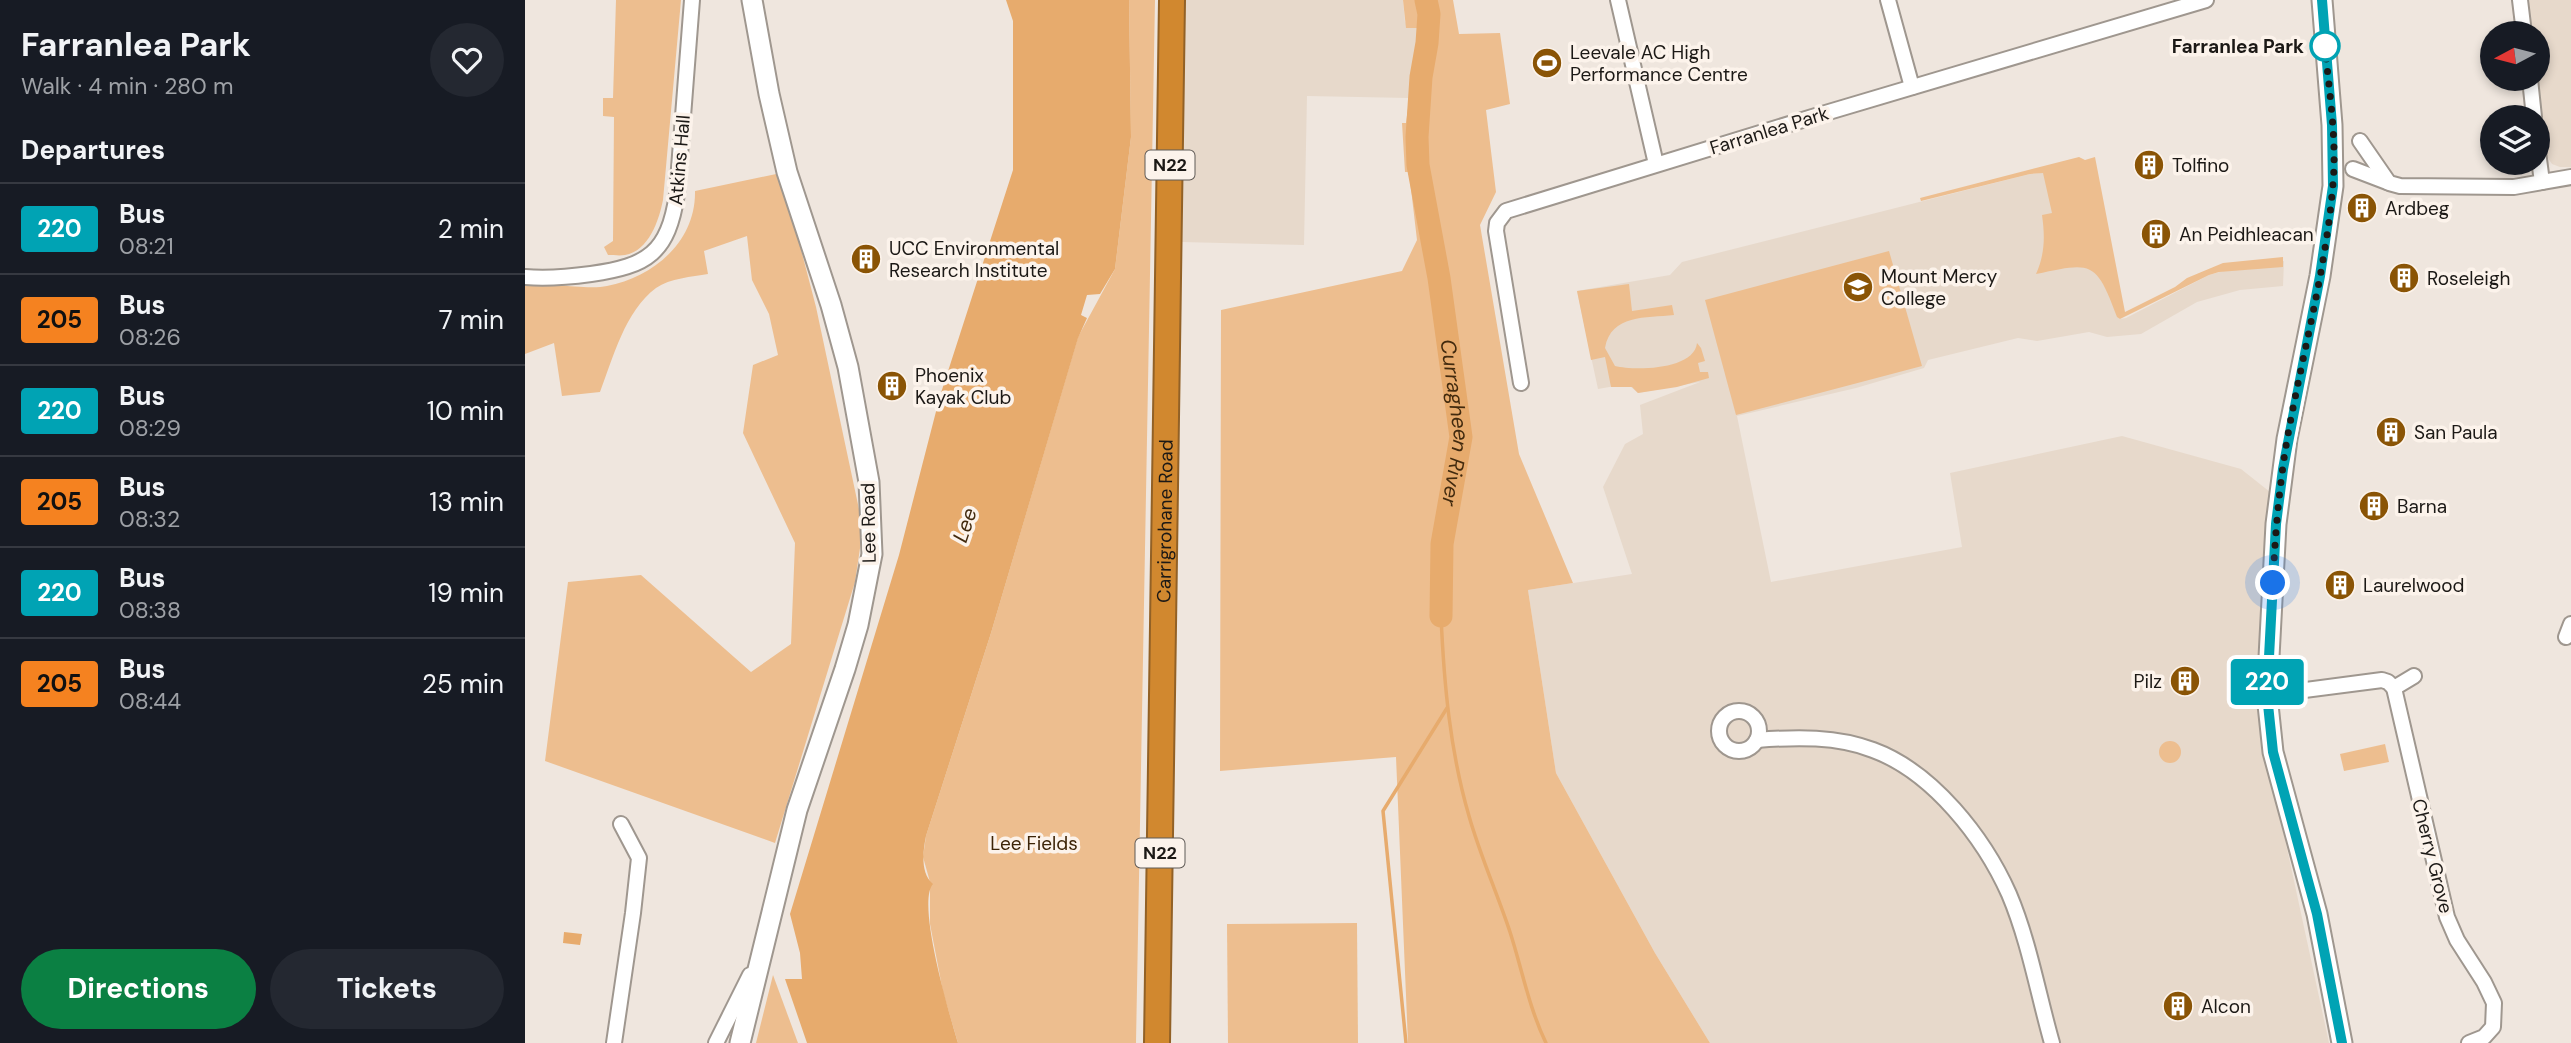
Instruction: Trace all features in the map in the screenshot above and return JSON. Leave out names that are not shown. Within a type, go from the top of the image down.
[{"type":"highway","name":"Carrigrohane Road","points":[[1157,1043],[1172,0]]},
{"type":"street","name":"Atkins Hall","points":[[525,277],[561,278],[635,265],[651,255],[662,242],[673,219],[692,0]]},
{"type":"street","name":"Lee Road","points":[[740,1043],[797,810],[858,625],[872,554],[869,482],[848,367],[838,327],[787,172],[752,0]]},
{"type":"street","points":[[1618,0],[1656,164]]},
{"type":"street","points":[[1888,0],[1912,87]]},
{"type":"street","name":"Farranlea Park","points":[[1521,383],[1496,231],[1497,223],[1506,211],[2206,0]]},
{"type":"street","points":[[2322,0],[2332,125],[2333,186],[2321,268],[2283,469],[2276,524],[2267,695],[2273,752],[2317,914],[2342,1043]]},
{"type":"street","points":[[2521,0],[2523,21]]},
{"type":"street","points":[[2360,141],[2389,183]]},
{"type":"street","points":[[2353,169],[2400,186],[2425,188],[2514,187],[2571,177]]},
{"type":"street","points":[[2541,175],[2542,182]]},
{"type":"street","points":[[2267,695],[2382,680],[2394,688],[2414,676]]},
{"type":"street","name":"Cherry Grove","points":[[2394,688],[2448,918],[2457,940],[2494,1003],[2495,1020],[2489,1034],[2479,1041],[2469,1043]]},
{"type":"street","points":[[1757,740],[1809,738],[1872,749],[1896,760],[1963,818],[1988,853],[2009,896],[2052,1043]]},
{"type":"street","points":[[614,1043],[639,858],[621,824]]},
{"type":"street","points":[[716,1043],[759,963]]},
{"type":"shaded area","points":[[1185,0],[1403,0],[1405,22],[1419,28],[1409,98],[1307,96],[1304,245],[1182,242]]},
{"type":"shaded area","points":[[2528,0],[2571,0],[2571,167],[2560,167],[2550,161],[2550,105],[2539,105],[2537,91],[2550,91],[2550,21],[2531,21]]},
{"type":"shaded area","points":[[2061,171],[2120,319],[2209,275],[2234,268],[2284,261],[2283,286],[2240,290],[2197,302],[2141,334],[2107,337],[2089,332],[2037,341],[2018,338],[1928,360],[1924,368],[1856,388],[1737,416],[1771,582],[1962,547],[1950,473],[2122,436],[2241,469],[2270,492],[2255,700],[2329,1043],[1710,1043],[1655,953],[1556,773],[1528,590],[1632,574],[1603,487],[1625,444],[1643,434],[1640,405],[1700,382],[1638,393],[1631,387],[1598,389],[1577,291],[1670,275],[1682,262],[2030,174]]},
{"type":"green space","points":[[616,0],[681,0],[663,200],[656,225],[647,241],[641,248],[625,255],[608,255],[604,247],[613,241],[614,117],[603,116],[603,98],[613,98]]},
{"type":"green space","name":"Lee Fields","points":[[1129,0],[1155,0],[1136,1043],[958,1043],[943,992],[930,924],[930,882],[923,857],[926,836],[991,633],[1078,337],[1115,269],[1131,137]]},
{"type":"green space","points":[[1403,0],[1453,0],[1459,34],[1500,33],[1510,104],[1486,110],[1496,192],[1480,225],[1519,454],[1573,583],[1528,590],[1556,773],[1655,953],[1710,1043],[1408,1043],[1396,757],[1220,771],[1221,310],[1402,271],[1417,240],[1409,172],[1405,172],[1402,123],[1406,123],[1419,28],[1406,28]]},
{"type":"green space","points":[[2079,157],[2085,160],[2095,157],[2125,312],[2175,287],[2187,278],[2223,263],[2283,257],[2283,267],[2209,275],[2120,319],[2097,275],[2090,270],[2081,267],[2036,274],[2043,245],[2042,215],[2052,213],[2043,173],[1921,201],[1920,198]]},
{"type":"green space","points":[[781,173],[816,307],[863,528],[855,582],[775,843],[545,761],[568,582],[641,575],[751,672],[791,644],[795,543],[743,433],[753,365],[778,355],[769,314],[752,280],[747,236],[704,251],[708,274],[668,282],[645,298],[621,336],[600,392],[562,396],[554,343],[525,354],[525,282],[599,287],[640,275],[669,254],[680,241],[688,226],[695,191]]},
{"type":"green space","points":[[1889,251],[1922,366],[1736,415],[1705,300]]},
{"type":"green space","points":[[1629,284],[1632,311],[1672,305],[1674,315],[1631,320],[1614,329],[1605,348],[1615,366],[1649,368],[1675,363],[1686,359],[1697,343],[1705,361],[1698,363],[1700,372],[1708,372],[1709,378],[1677,387],[1638,393],[1632,387],[1611,387],[1605,357],[1591,360],[1577,291]]},
{"type":"green space","points":[[2170,741],[2178,744],[2181,752],[2178,760],[2170,763],[2162,760],[2159,752],[2162,744]]},
{"type":"green space","points":[[2385,744],[2389,762],[2344,771],[2340,754]]},
{"type":"green space","points":[[1357,923],[1358,1043],[1228,1043],[1227,924]]},
{"type":"green space","points":[[773,975],[798,1043],[756,1043]]},
{"type":"water","name":"Lee","points":[[1006,0],[1129,0],[1131,137],[1115,269],[1100,294],[1087,295],[1081,315],[1087,318],[1078,338],[991,633],[926,836],[924,868],[933,884],[929,895],[931,936],[958,1043],[807,1043],[785,979],[802,979],[800,953],[790,914],[899,555],[940,396],[1013,170],[1013,21]]},
{"type":"water","points":[[564,932],[582,934],[580,945],[563,943]]},
{"type":"waterway","name":"Curragheen River","points":[[1426,0],[1429,14],[1421,77],[1418,165],[1439,278],[1461,437],[1442,544],[1441,616]]},
{"type":"waterway","name":"Curragheen River","points":[[1441,616],[1449,717],[1462,792],[1546,1043]]},
{"type":"waterway","points":[[1406,1043],[1383,811],[1447,708]]},
{"type":"bus line","name":"220","points":[[2322,0],[2332,125],[2333,186],[2320,276],[2283,469],[2276,524],[2267,695],[2273,752],[2317,914],[2342,1043]]},
{"type":"place","name":"Farranlea Park","points":[[2325,46]]},
{"type":"place","name":"Leevale AC High Performance Centre","points":[[1547,63]]},
{"type":"place","name":"Tolfino","points":[[2149,165]]},
{"type":"place","name":"Ardbeg","points":[[2362,208]]},
{"type":"place","name":"An Peidhleacan","points":[[2156,234]]},
{"type":"place","name":"UCC Environmental Research Institute","points":[[866,259]]},
{"type":"place","name":"Roseleigh","points":[[2404,278]]},
{"type":"place","name":"Mount Mercy College","points":[[1858,287]]},
{"type":"place","name":"Phoenix Kayak Club","points":[[892,386]]},
{"type":"place","name":"San Paula","points":[[2391,432]]},
{"type":"place","name":"Barna","points":[[2374,506]]},
{"type":"place","name":"Laurelwood","points":[[2340,585]]},
{"type":"place","name":"Pilz","points":[[2185,681]]},
{"type":"place","name":"Alcon","points":[[2178,1006]]},
{"type":"route","points":[[2273,583],[2276,524],[2287,439],[2320,276],[2333,186],[2332,125],[2325,46]]}]
